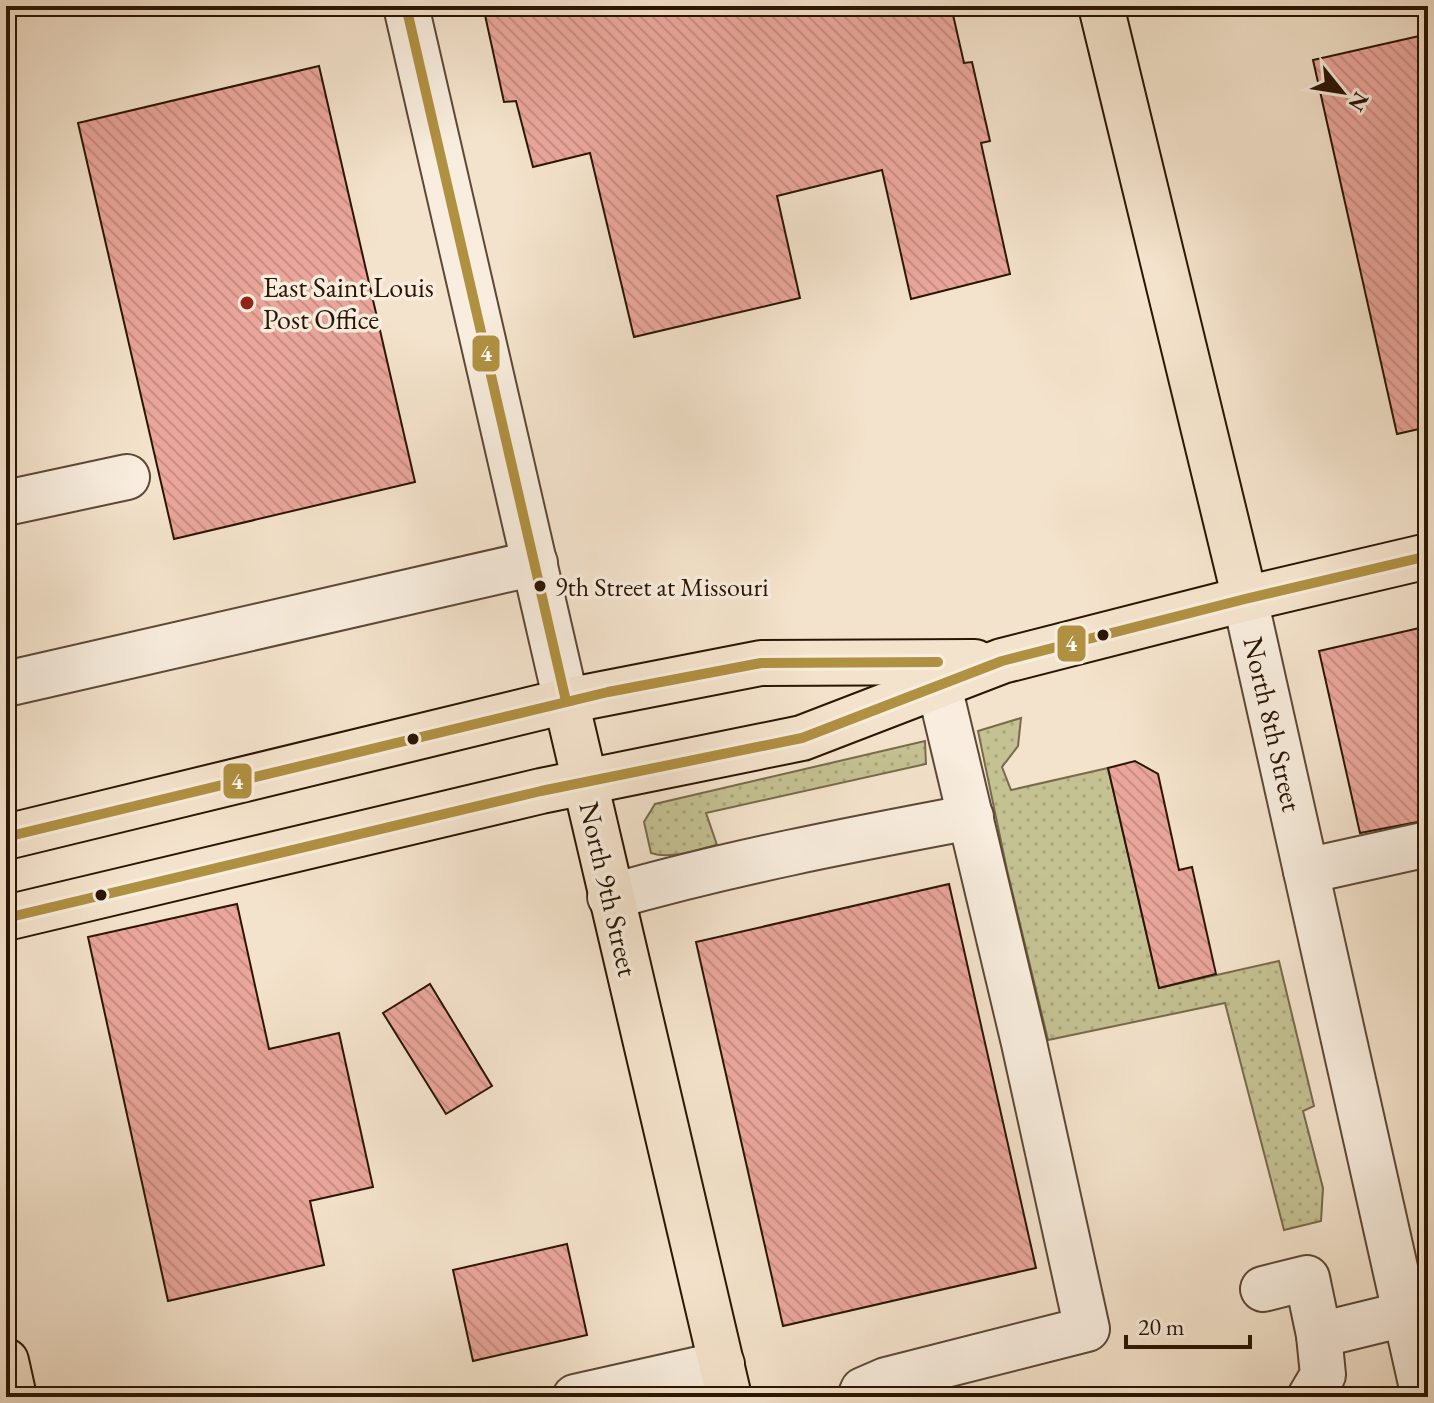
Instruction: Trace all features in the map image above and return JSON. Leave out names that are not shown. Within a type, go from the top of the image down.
[{"type":"main road","name":"North 8th Street","points":[[1101,6],[1245,599]]},
{"type":"main road","points":[[6,918],[584,781],[802,738],[1002,661],[1428,556]]},
{"type":"main road","points":[[6,837],[566,701],[761,663],[1002,661]]},
{"type":"main road","name":"North 9th Street","points":[[566,701],[725,1380]]},
{"type":"main road","points":[[6,1361],[14,1397]]},
{"type":"street","name":"North 9th Street","points":[[406,6],[566,701]]},
{"type":"street","points":[[6,503],[127,477]]},
{"type":"street","points":[[6,684],[535,563]]},
{"type":"street","name":"North 8th Street","points":[[1245,599],[1424,1397]]},
{"type":"street","points":[[860,1397],[863,1390],[886,1380],[1087,1329],[1024,1043],[939,686]]},
{"type":"street","points":[[610,897],[700,872],[807,848],[971,817]]},
{"type":"street","points":[[1306,871],[1428,844]]},
{"type":"street","points":[[1263,1289],[1307,1278],[1319,1335],[1323,1375],[1310,1397]]},
{"type":"street","points":[[1319,1335],[1405,1314]]},
{"type":"street","points":[[575,1397],[725,1380]]},
{"type":"shaded area","points":[[1021,718],[1018,746],[1002,767],[1011,790],[1108,768],[1159,988],[1279,961],[1314,1106],[1303,1111],[1323,1188],[1321,1221],[1284,1230],[1225,1003],[1048,1040],[1007,870],[978,731]]},
{"type":"shaded area","points":[[925,741],[926,764],[706,813],[717,845],[675,855],[651,853],[644,822],[655,804]]},
{"type":"building","points":[[483,6],[951,6],[964,63],[972,62],[990,141],[981,143],[1010,274],[911,299],[882,170],[777,196],[800,298],[634,337],[590,153],[533,167],[516,101],[504,102]]},
{"type":"building","points":[[1428,34],[1428,427],[1397,434],[1313,60]]},
{"type":"building","name":"East Saint Louis Post Office","points":[[319,66],[415,482],[174,539],[78,123]]},
{"type":"building","points":[[1428,626],[1428,820],[1360,833],[1319,651]]},
{"type":"building","points":[[1135,761],[1158,774],[1179,870],[1192,867],[1216,974],[1159,988],[1108,768]]},
{"type":"building","points":[[949,884],[1036,1268],[783,1326],[696,942]]},
{"type":"building","points":[[237,904],[269,1049],[339,1033],[373,1187],[310,1201],[324,1265],[168,1301],[88,937]]},
{"type":"building","points":[[430,984],[492,1086],[446,1114],[383,1013]]},
{"type":"building","points":[[567,1244],[587,1335],[473,1361],[453,1270]]},
{"type":"transit line","name":"4","points":[[406,6],[566,701]]},
{"type":"transit line","name":"4","points":[[6,918],[541,791],[802,738],[1002,661],[1428,556]]},
{"type":"transit line","name":"4","points":[[6,837],[608,692],[761,663],[938,662]]},
{"type":"place","name":"East Saint Louis Post Office","points":[[247,303]]},
{"type":"place","name":"9th Street at Missouri","points":[[540,586]]}]
